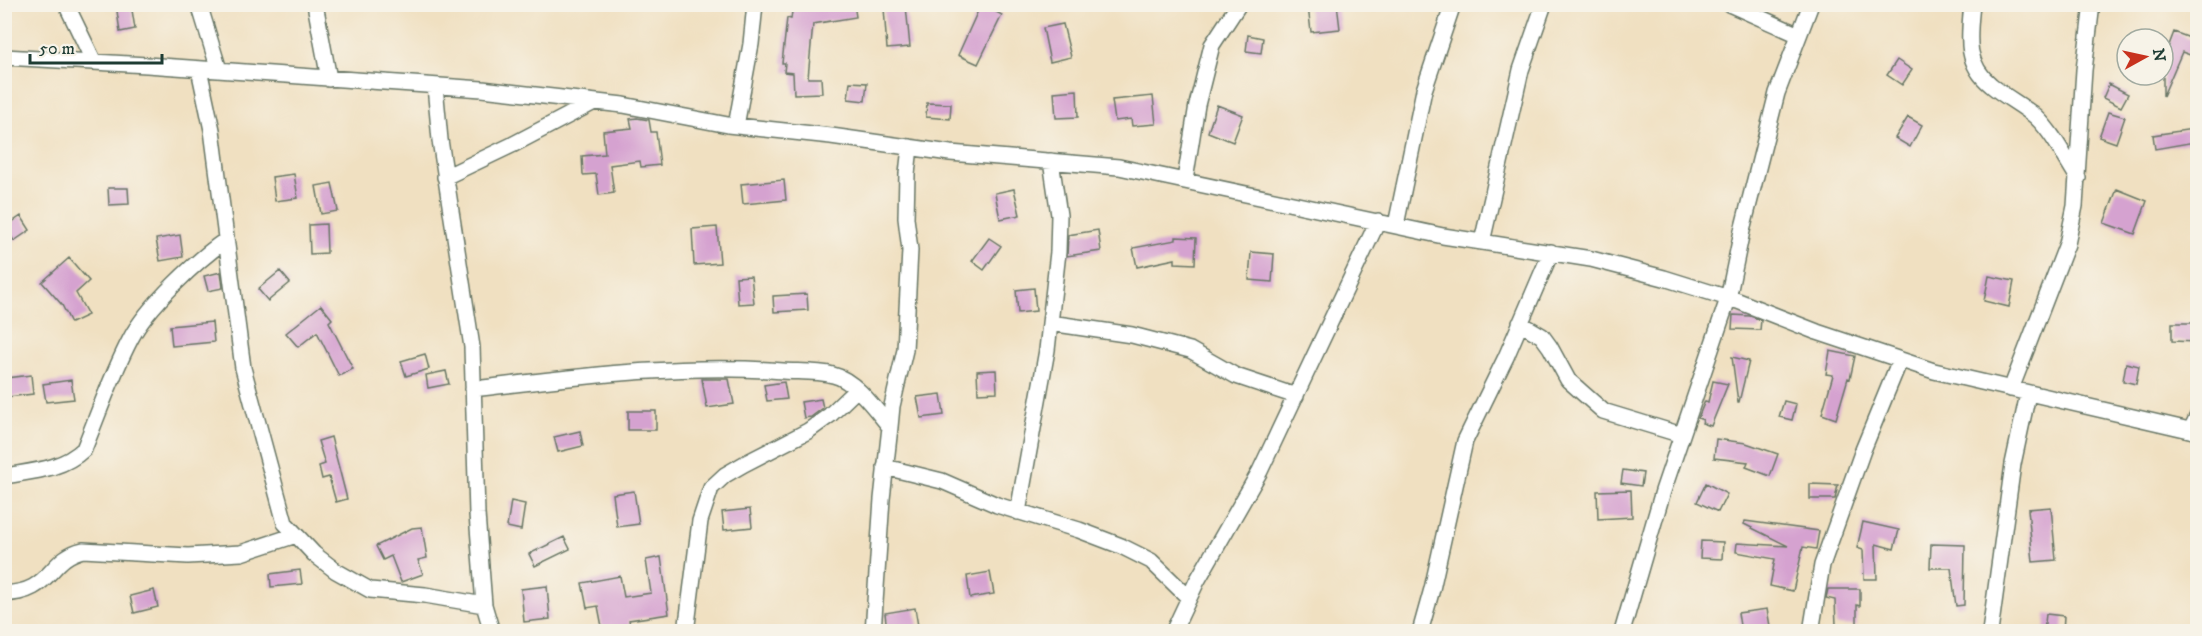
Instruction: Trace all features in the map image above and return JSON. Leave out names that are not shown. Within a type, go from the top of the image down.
[{"type":"street","points":[[66,4],[94,62]]},
{"type":"street","points":[[199,4],[219,70]]},
{"type":"street","points":[[315,4],[329,79]]},
{"type":"street","points":[[736,126],[751,44],[754,4]]},
{"type":"street","points":[[1396,225],[1424,90],[1453,4]]},
{"type":"street","points":[[1482,242],[1521,70],[1544,4]]},
{"type":"street","points":[[1729,4],[1799,35]]},
{"type":"street","points":[[1622,632],[1682,435],[1728,299],[1742,231],[1777,93],[1811,4]]},
{"type":"street","points":[[1972,4],[1969,41],[1975,69],[1990,85],[2037,118],[2078,178]]},
{"type":"street","points":[[2010,390],[2067,244],[2078,178],[2081,102],[2092,4]]},
{"type":"street","points":[[1185,180],[1197,105],[1212,45],[1236,5]]},
{"type":"street","points":[[4,57],[435,86],[623,105],[736,126],[831,136],[950,153],[1119,167],[1443,236],[1591,259],[1664,278],[1934,371],[2010,390],[2194,431],[2198,414]]},
{"type":"street","points":[[199,69],[212,130],[243,368],[285,523],[314,554],[336,571],[370,590],[425,595],[484,605]]},
{"type":"street","points":[[435,86],[445,177],[472,347],[477,514],[484,605],[492,632]]},
{"type":"street","points":[[445,177],[594,102]]},
{"type":"street","points":[[873,632],[885,467],[892,406],[905,350],[910,250],[906,218],[910,147]]},
{"type":"street","points":[[1018,512],[1050,323],[1059,215],[1051,161]]},
{"type":"street","points":[[1173,632],[1189,598],[1260,471],[1378,221]]},
{"type":"street","points":[[4,476],[54,468],[73,459],[84,449],[132,336],[149,313],[202,256],[226,240]]},
{"type":"street","points":[[1420,632],[1432,589],[1465,441],[1506,357],[1551,252]]},
{"type":"street","points":[[1050,323],[1132,335],[1190,350],[1236,376],[1296,396]]},
{"type":"street","points":[[1520,323],[1542,336],[1568,380],[1603,411],[1682,435]]},
{"type":"street","points":[[1811,632],[1822,565],[1863,450],[1900,360]]},
{"type":"street","points":[[474,389],[631,372],[758,369],[834,375],[857,389],[890,427]]},
{"type":"street","points":[[686,632],[700,521],[711,488],[734,470],[808,431],[830,415],[857,389]]},
{"type":"street","points":[[1990,632],[2013,464],[2028,394]]},
{"type":"street","points":[[885,467],[942,481],[1018,512],[1080,530],[1151,561],[1189,598]]},
{"type":"street","points":[[4,594],[20,592],[35,586],[70,553],[83,550],[188,556],[241,553],[296,535]]},
{"type":"building","points":[[116,4],[131,4],[135,29],[120,32]]},
{"type":"building","points":[[793,4],[854,4],[856,17],[813,24],[808,78],[821,78],[822,93],[794,94],[793,73],[784,72],[785,63],[782,63],[787,18],[791,19]]},
{"type":"building","points":[[981,4],[1002,15],[978,64],[958,55]]},
{"type":"building","points":[[1337,4],[1340,29],[1311,32],[1308,6]]},
{"type":"building","points":[[906,6],[910,47],[887,49],[884,8]]},
{"type":"building","points":[[1063,24],[1071,57],[1050,62],[1043,28]]},
{"type":"building","points":[[2175,32],[2198,41],[2198,58],[2182,52],[2175,68]]},
{"type":"building","points":[[1248,35],[1263,38],[1261,53],[1246,51]]},
{"type":"building","points":[[1897,60],[1912,70],[1902,85],[1887,75]]},
{"type":"building","points":[[850,82],[867,83],[865,101],[848,99]]},
{"type":"building","points":[[2109,84],[2128,94],[2121,107],[2103,98]]},
{"type":"building","points":[[1077,90],[1078,117],[1056,118],[1054,92]]},
{"type":"building","points":[[1153,96],[1156,124],[1132,126],[1131,119],[1115,121],[1112,100]]},
{"type":"building","points":[[927,103],[951,104],[950,119],[926,117]]},
{"type":"building","points":[[1217,105],[1243,115],[1233,142],[1208,132]]},
{"type":"building","points":[[2108,112],[2125,117],[2116,143],[2099,137]]},
{"type":"building","points":[[1908,117],[1922,125],[1910,147],[1895,138]]},
{"type":"building","points":[[630,119],[649,120],[651,132],[656,132],[660,165],[641,167],[640,161],[610,165],[614,193],[599,195],[596,174],[583,175],[582,156],[605,154],[603,131],[632,128]]},
{"type":"building","points":[[2193,129],[2195,142],[2155,149],[2153,135]]},
{"type":"building","points":[[294,174],[298,198],[275,201],[272,177]]},
{"type":"building","points":[[784,180],[786,200],[743,204],[741,184]]},
{"type":"building","points":[[332,183],[338,211],[321,214],[316,186]]},
{"type":"building","points":[[108,188],[128,188],[129,204],[109,205]]},
{"type":"building","points":[[1014,189],[1020,215],[1000,219],[995,193]]},
{"type":"building","points":[[2117,189],[2147,201],[2135,234],[2104,223]]},
{"type":"building","points":[[21,216],[30,230],[14,241],[5,227]]},
{"type":"building","points":[[326,224],[327,253],[310,254],[309,225]]},
{"type":"building","points":[[717,227],[720,263],[694,265],[692,229]]},
{"type":"building","points":[[1098,230],[1101,251],[1067,256],[1068,235]]},
{"type":"building","points":[[180,235],[183,257],[160,261],[156,239]]},
{"type":"building","points":[[1176,237],[1196,238],[1195,264],[1175,263],[1175,259],[1137,267],[1133,248],[1176,240]]},
{"type":"building","points":[[989,238],[1001,246],[984,270],[972,261]]},
{"type":"building","points":[[1251,252],[1274,254],[1272,282],[1249,280]]},
{"type":"building","points":[[69,258],[89,281],[76,293],[88,315],[71,323],[62,305],[42,282]]},
{"type":"building","points":[[280,271],[290,283],[268,301],[258,289]]},
{"type":"building","points":[[221,272],[223,288],[208,291],[204,276]]},
{"type":"building","points":[[751,276],[754,303],[738,304],[736,277]]},
{"type":"building","points":[[1989,276],[2014,281],[2009,307],[1984,301]]},
{"type":"building","points":[[1034,288],[1036,311],[1018,313],[1016,290]]},
{"type":"building","points":[[807,294],[808,310],[774,312],[773,296]]},
{"type":"building","points":[[321,305],[332,319],[329,322],[353,369],[339,376],[317,332],[298,347],[286,333]]},
{"type":"building","points":[[1733,315],[1750,316],[1761,320],[1760,330],[1732,329]]},
{"type":"building","points":[[212,322],[214,342],[172,346],[170,326]]},
{"type":"building","points":[[2172,323],[2198,323],[2198,342],[2172,341]]},
{"type":"building","points":[[1830,351],[1855,356],[1850,379],[1848,378],[1836,419],[1822,414],[1833,375],[1826,374]]},
{"type":"building","points":[[425,354],[429,369],[406,376],[401,361]]},
{"type":"building","points":[[1732,357],[1749,361],[1739,402],[1738,402]]},
{"type":"building","points":[[2126,363],[2139,366],[2136,384],[2123,381]]},
{"type":"building","points":[[996,370],[997,392],[978,393],[977,371]]},
{"type":"building","points":[[446,371],[449,384],[428,388],[426,375]]},
{"type":"building","points":[[31,375],[33,394],[8,397],[6,378]]},
{"type":"building","points":[[702,379],[729,379],[734,404],[707,408]]},
{"type":"building","points":[[71,380],[74,399],[46,402],[43,384]]},
{"type":"building","points":[[1713,381],[1728,384],[1711,426],[1702,423],[1703,420],[1698,418],[1705,401],[1708,402]]},
{"type":"building","points":[[784,382],[787,399],[767,401],[764,385]]},
{"type":"building","points":[[941,394],[944,415],[921,418],[917,397]]},
{"type":"building","points":[[821,399],[823,408],[811,417],[804,418],[801,402]]},
{"type":"building","points":[[1784,401],[1796,404],[1792,420],[1779,417]]},
{"type":"building","points":[[628,411],[656,411],[656,430],[628,430]]},
{"type":"building","points":[[580,431],[583,446],[558,452],[554,437]]},
{"type":"building","points":[[331,437],[347,499],[336,502],[329,477],[322,479],[319,466],[325,464],[318,441]]},
{"type":"building","points":[[1716,439],[1746,443],[1778,454],[1770,476],[1746,467],[1748,462],[1714,458]]},
{"type":"building","points":[[1623,470],[1643,473],[1641,486],[1621,483]]},
{"type":"building","points":[[1706,483],[1727,494],[1718,512],[1697,502]]},
{"type":"building","points":[[1810,484],[1838,485],[1835,499],[1810,499]]},
{"type":"building","points":[[1631,490],[1632,517],[1598,519],[1597,491]]},
{"type":"building","points":[[634,491],[639,524],[617,527],[613,494]]},
{"type":"building","points":[[511,501],[525,504],[521,530],[507,527]]},
{"type":"building","points":[[2051,507],[2056,560],[2033,562],[2028,509]]},
{"type":"building","points":[[750,509],[752,527],[724,530],[722,512]]},
{"type":"building","points":[[1745,521],[1819,531],[1816,549],[1803,547],[1793,591],[1770,586],[1775,559],[1736,552],[1737,543],[1788,546],[1744,524]]},
{"type":"building","points":[[1863,522],[1899,530],[1894,549],[1876,544],[1877,579],[1864,579],[1863,550],[1857,548]]},
{"type":"building","points":[[422,527],[427,558],[418,560],[423,574],[401,582],[391,556],[383,560],[376,546],[412,528]]},
{"type":"building","points":[[564,537],[570,549],[535,566],[529,554]]},
{"type":"building","points":[[1701,541],[1723,542],[1722,559],[1700,558]]},
{"type":"building","points":[[1931,544],[1965,545],[1964,605],[1956,606],[1951,568],[1930,568]]},
{"type":"building","points":[[661,557],[669,614],[629,620],[631,632],[603,632],[598,606],[587,608],[582,583],[620,576],[624,597],[651,593],[646,560]]},
{"type":"building","points":[[300,570],[302,584],[271,587],[270,574]]},
{"type":"building","points":[[990,572],[994,594],[970,598],[967,576]]},
{"type":"building","points":[[547,586],[550,619],[524,622],[521,589]]},
{"type":"building","points":[[1828,589],[1860,589],[1857,626],[1836,625],[1835,600],[1826,598]]},
{"type":"building","points":[[154,590],[158,607],[134,613],[130,596]]},
{"type":"building","points":[[915,608],[918,626],[887,631],[885,613]]},
{"type":"building","points":[[1767,609],[1771,632],[1741,632],[1738,613]]},
{"type":"building","points":[[2046,614],[2064,616],[2063,632],[2044,632]]}]
